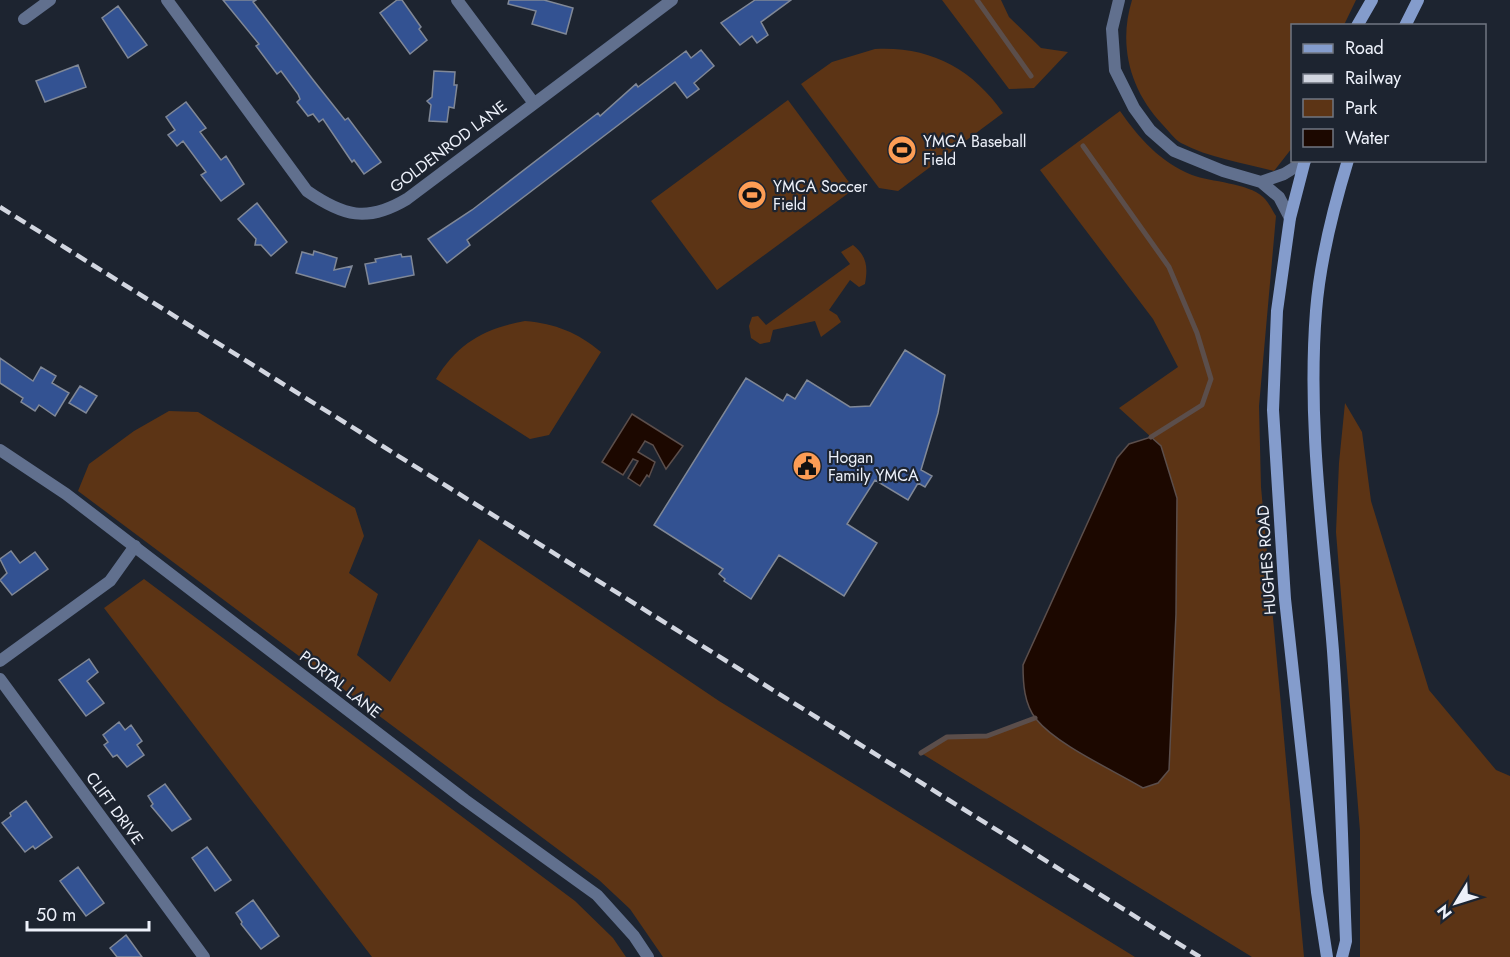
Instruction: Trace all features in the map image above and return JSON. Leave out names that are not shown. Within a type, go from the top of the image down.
[{"type":"main road","points":[[1358,24],[1372,0]]},
{"type":"main road","points":[[1406,24],[1418,0]]},
{"type":"main road","name":"HUGHES ROAD","points":[[1305,162],[1290,218],[1277,310],[1273,410],[1285,599],[1317,891],[1327,957]]},
{"type":"main road","points":[[1342,957],[1346,941],[1333,662],[1319,514],[1313,378],[1316,309],[1330,226],[1347,162]]},
{"type":"street","points":[[24,19],[50,0]]},
{"type":"street","name":"GOLDENROD LANE","points":[[167,0],[307,191],[331,208],[361,215],[390,209],[672,0]]},
{"type":"street","points":[[457,0],[533,102]]},
{"type":"street","points":[[1119,0],[1112,29],[1115,70],[1134,108],[1150,130],[1174,151],[1223,171],[1261,182],[1279,197],[1290,218]]},
{"type":"street","points":[[1261,182],[1284,174],[1303,162]]},
{"type":"street","name":"PORTAL LANE","points":[[0,450],[66,494],[465,800],[597,895],[634,936],[648,957]]},
{"type":"street","points":[[0,662],[110,581],[135,546]]},
{"type":"street","name":"CLIFT DRIVE","points":[[0,679],[204,957]]},
{"type":"green space","points":[[942,0],[1001,0],[1009,17],[1041,48],[1068,52],[1034,88],[1009,89]]},
{"type":"green space","points":[[1132,0],[1356,0],[1344,24],[1291,24],[1291,149],[1274,171],[1215,156],[1192,148],[1173,137],[1151,111],[1135,82],[1127,50],[1128,17]]},
{"type":"green space","name":"YMCA Baseball Field","points":[[875,49],[913,51],[948,63],[978,84],[1003,113],[898,191],[879,188],[801,84],[832,62]]},
{"type":"green space","name":"YMCA Soccer Field","points":[[788,100],[854,189],[717,290],[651,201]]},
{"type":"green space","points":[[1120,111],[1143,140],[1170,164],[1192,175],[1256,192],[1267,201],[1276,216],[1259,406],[1261,487],[1304,957],[1252,957],[921,753],[947,737],[987,736],[1035,718],[1058,738],[1168,770],[1176,614],[1177,498],[1161,446],[1119,408],[1178,367],[1153,319],[1040,170]]},
{"type":"green space","points":[[853,245],[864,258],[865,284],[859,287],[850,280],[829,310],[837,315],[841,322],[821,337],[815,321],[773,330],[770,342],[760,344],[751,338],[749,326],[752,317],[758,316],[766,325],[850,264],[841,252]]},
{"type":"green space","points":[[525,321],[566,330],[601,352],[549,435],[530,439],[436,379],[453,356],[473,340],[497,328]]},
{"type":"green space","points":[[1345,403],[1362,432],[1371,501],[1429,690],[1496,770],[1510,776],[1510,957],[1360,957],[1360,831],[1336,532],[1339,463]]},
{"type":"green space","points":[[169,411],[198,412],[355,508],[364,536],[349,573],[378,594],[357,655],[390,682],[479,539],[719,701],[1135,957],[663,957],[630,909],[599,880],[78,491],[89,464],[134,431]]},
{"type":"green space","points":[[144,579],[575,901],[613,938],[626,957],[372,957],[104,608]]},
{"type":"water","points":[[632,414],[683,446],[666,469],[653,445],[645,441],[638,452],[655,462],[649,477],[647,475],[640,486],[628,478],[638,461],[633,459],[623,475],[602,462]]},
{"type":"water","points":[[1151,437],[1161,446],[1177,498],[1176,614],[1169,770],[1158,783],[1143,788],[1071,748],[1045,729],[1029,707],[1024,686],[1023,665],[1117,458],[1129,444]]},
{"type":"building","points":[[223,0],[256,0],[253,2],[345,120],[348,118],[381,162],[364,174],[354,160],[352,162],[323,119],[319,122],[313,114],[308,116],[297,102],[300,99],[298,94],[281,71],[277,74],[256,46],[259,44]]},
{"type":"building","points":[[397,0],[402,0],[421,27],[419,29],[427,40],[410,54],[380,13]]},
{"type":"building","points":[[509,0],[544,0],[573,8],[566,34],[532,24],[536,11],[508,4]]},
{"type":"building","points":[[755,0],[791,0],[761,22],[768,35],[757,43],[752,36],[740,45],[721,23]]},
{"type":"building","points":[[118,6],[147,45],[128,58],[102,18]]},
{"type":"building","points":[[701,50],[714,66],[694,83],[699,89],[687,98],[675,82],[467,240],[470,245],[447,263],[428,239],[472,210],[598,113],[600,116],[636,84],[638,87],[686,51],[691,58]]},
{"type":"building","points":[[78,65],[86,87],[45,102],[36,81]]},
{"type":"building","points":[[434,71],[455,72],[454,85],[457,85],[454,108],[449,107],[447,122],[429,121],[431,105],[427,101],[432,97]]},
{"type":"building","points":[[186,102],[206,128],[200,132],[221,160],[226,156],[244,184],[221,201],[201,175],[206,172],[183,141],[177,146],[168,135],[175,130],[166,117]]},
{"type":"building","points":[[257,203],[287,242],[271,256],[261,245],[255,245],[256,239],[238,219]]},
{"type":"building","points":[[314,251],[337,258],[334,270],[352,266],[345,287],[296,273],[302,252],[313,255]]},
{"type":"building","points":[[401,254],[402,257],[411,256],[414,275],[369,284],[365,264],[376,262],[375,259]]},
{"type":"building","name":"Hogan Family YMCA","points":[[905,350],[945,375],[938,413],[921,470],[932,476],[925,487],[918,483],[908,500],[875,480],[847,524],[877,543],[844,596],[779,555],[751,599],[724,581],[725,579],[719,574],[723,569],[654,525],[746,378],[783,401],[787,394],[795,399],[807,380],[850,407],[870,406]]},
{"type":"building","points":[[0,358],[33,381],[41,367],[56,376],[52,383],[69,393],[55,416],[39,405],[35,411],[21,402],[23,398],[0,383]]},
{"type":"building","points":[[80,386],[97,396],[86,413],[69,403]]},
{"type":"building","points":[[11,551],[20,563],[35,552],[48,569],[12,595],[0,580],[7,573],[0,559]]},
{"type":"building","points":[[89,659],[98,672],[87,681],[104,703],[86,716],[59,680]]},
{"type":"building","points":[[119,722],[125,730],[131,725],[142,741],[137,745],[144,755],[127,767],[117,755],[113,757],[104,745],[108,742],[103,735]]},
{"type":"building","points":[[165,784],[191,819],[172,831],[151,806],[153,804],[148,796]]},
{"type":"building","points":[[26,801],[52,837],[35,849],[33,846],[25,852],[2,823],[11,816],[10,813]]},
{"type":"building","points":[[207,847],[231,880],[215,891],[192,858]]},
{"type":"building","points":[[78,867],[104,903],[86,916],[60,881]]},
{"type":"building","points":[[253,900],[279,936],[261,949],[241,924],[236,913]]},
{"type":"building","points":[[126,935],[142,957],[117,957],[110,948]]},
{"type":"waterway","points":[[977,0],[1031,76]]},
{"type":"waterway","points":[[1083,146],[1169,267],[1197,333],[1211,379],[1202,405],[1151,437]]},
{"type":"waterway","points":[[921,753],[947,737],[987,736],[1035,718]]},
{"type":"railway","points":[[0,207],[1200,957]]},
{"type":"place","name":"YMCA Baseball Field","points":[[902,150]]},
{"type":"place","name":"YMCA Soccer Field","points":[[752,195]]},
{"type":"place","name":"Hogan Family YMCA","points":[[807,466]]}]
